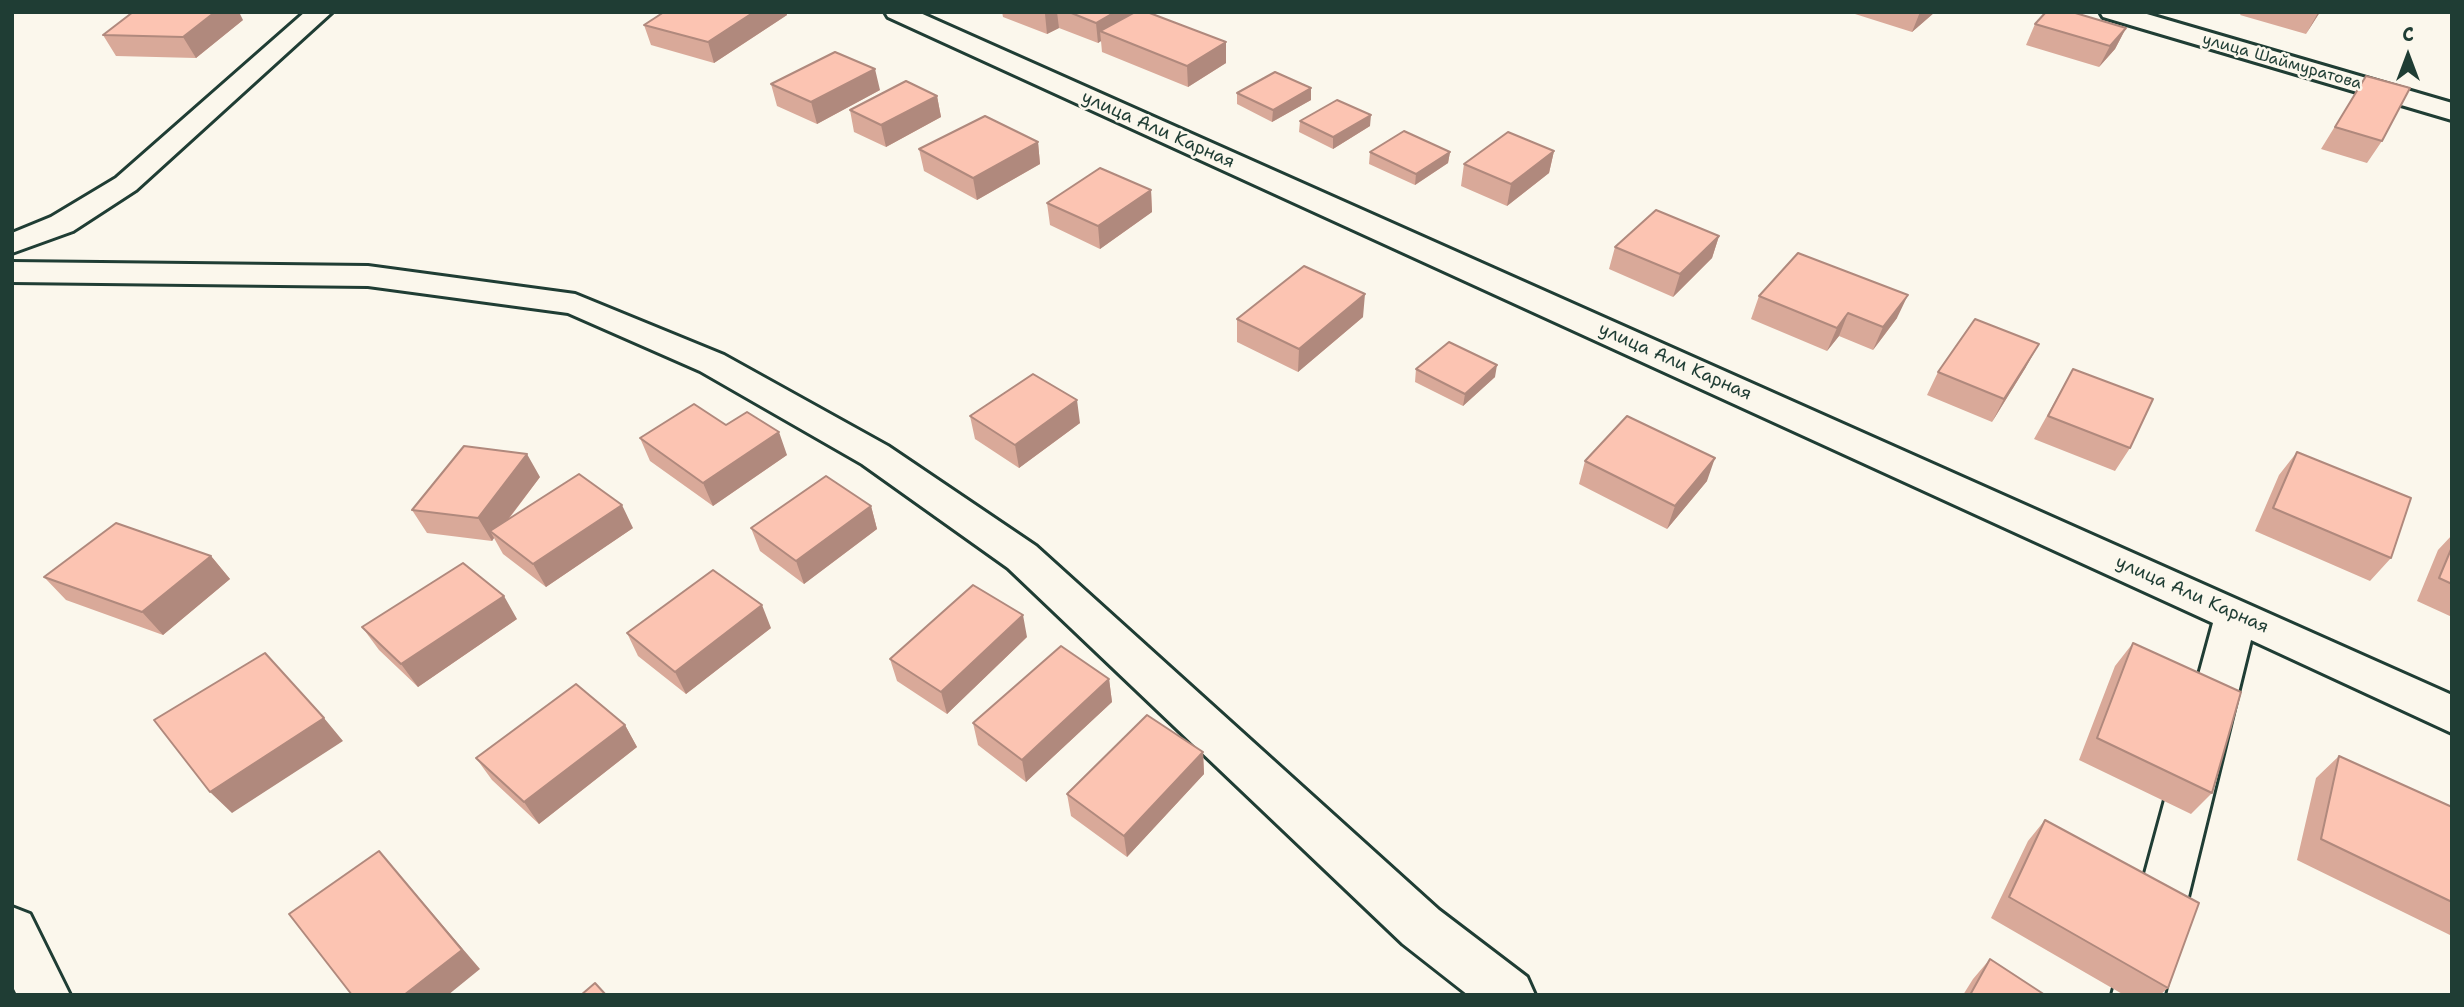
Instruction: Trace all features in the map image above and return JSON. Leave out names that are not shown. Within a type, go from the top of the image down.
[{"type":"street","points":[[12,244],[62,224],[126,184],[320,12]]},
{"type":"street","name":"улица Али Карная","points":[[897,12],[2236,615],[2452,715]]},
{"type":"street","name":"улица Шаймуратова","points":[[2112,12],[2452,112]]},
{"type":"street","points":[[12,272],[382,277],[575,304],[712,363],[875,454],[1022,557],[1421,928],[1509,995]]},
{"type":"street","points":[[2138,995],[2236,615]]},
{"type":"street","points":[[12,931],[44,995]]},
{"type":"building","points":[[133,12],[215,12],[183,37],[103,35]]},
{"type":"building","points":[[664,12],[754,12],[708,42],[644,25]]},
{"type":"building","points":[[1069,12],[1115,12],[1096,23]]},
{"type":"building","points":[[1135,12],[1147,12],[1226,42],[1187,66],[1100,31]]},
{"type":"building","points":[[2046,12],[2072,12],[2126,28],[2110,46],[2035,24]]},
{"type":"building","points":[[835,52],[875,69],[811,102],[771,84]]},
{"type":"building","points":[[1275,72],[1311,88],[1273,110],[1237,93]]},
{"type":"building","points":[[2366,76],[2410,88],[2382,141],[2335,127]]},
{"type":"building","points":[[906,81],[937,96],[881,125],[850,110]]},
{"type":"building","points":[[1337,100],[1371,115],[1333,137],[1300,121]]},
{"type":"building","points":[[985,116],[1038,142],[973,178],[919,149]]},
{"type":"building","points":[[1404,131],[1450,152],[1416,174],[1370,152]]},
{"type":"building","points":[[1508,132],[1554,151],[1511,184],[1464,164]]},
{"type":"building","points":[[1100,168],[1151,190],[1098,226],[1047,203]]},
{"type":"building","points":[[1656,210],[1719,236],[1680,274],[1615,247]]},
{"type":"building","points":[[1798,253],[1908,295],[1883,327],[1848,313],[1837,328],[1759,296]]},
{"type":"building","points":[[1304,266],[1365,294],[1299,349],[1237,319]]},
{"type":"building","points":[[1975,319],[2039,344],[2004,399],[1938,372]]},
{"type":"building","points":[[1449,342],[1497,365],[1465,394],[1416,369]]},
{"type":"building","points":[[2073,369],[2153,399],[2130,448],[2048,416]]},
{"type":"building","points":[[1033,374],[1077,400],[1015,445],[970,416]]},
{"type":"building","points":[[694,404],[726,425],[747,412],[779,432],[703,483],[640,438]]},
{"type":"building","points":[[1627,416],[1715,458],[1675,506],[1585,461]]},
{"type":"building","points":[[464,446],[527,454],[478,518],[412,510]]},
{"type":"building","points":[[2297,452],[2411,498],[2391,558],[2273,508]]},
{"type":"building","points":[[579,474],[622,505],[533,564],[490,531]]},
{"type":"building","points":[[826,476],[871,506],[796,561],[751,528]]},
{"type":"building","points":[[116,523],[211,556],[142,612],[44,577]]},
{"type":"building","points":[[2452,547],[2452,584],[2439,578]]},
{"type":"building","points":[[463,563],[504,596],[401,664],[362,627]]},
{"type":"building","points":[[713,570],[762,605],[675,672],[627,633]]},
{"type":"building","points":[[973,585],[1023,615],[941,692],[890,659]]},
{"type":"building","points":[[2133,643],[2241,692],[2212,793],[2097,738]]},
{"type":"building","points":[[1061,646],[1109,679],[1022,760],[973,723]]},
{"type":"building","points":[[265,653],[324,718],[210,792],[154,720]]},
{"type":"building","points":[[576,684],[625,725],[524,802],[476,758]]},
{"type":"building","points":[[1147,715],[1203,752],[1124,836],[1067,794]]},
{"type":"building","points":[[2339,756],[2452,807],[2452,902],[2321,839]]},
{"type":"building","points":[[2045,820],[2199,903],[2168,988],[2009,897]]},
{"type":"building","points":[[379,851],[462,950],[404,995],[352,995],[289,914]]},
{"type":"building","points":[[1990,959],[2045,995],[1970,995]]},
{"type":"building","points":[[595,983],[606,995],[581,995]]}]
